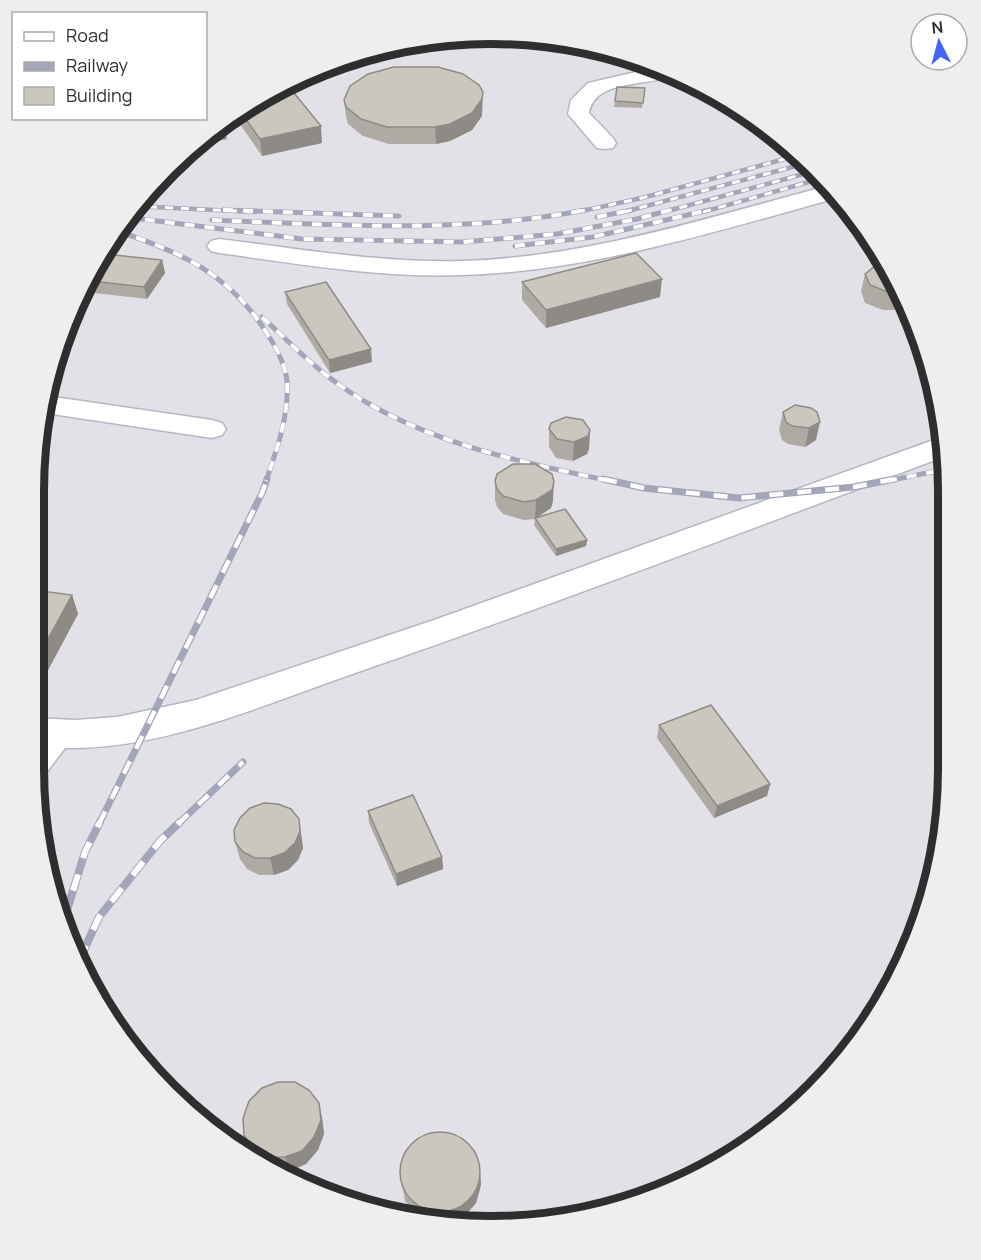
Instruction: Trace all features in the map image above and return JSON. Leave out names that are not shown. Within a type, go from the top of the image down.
[{"type":"lane","points":[[605,143],[578,114],[581,100],[595,87],[653,74]]},
{"type":"lane","points":[[219,246],[410,266],[463,268],[523,264],[641,243],[825,194]]},
{"type":"lane","points":[[52,404],[212,429]]},
{"type":"lane","points":[[44,733],[108,733],[159,724],[198,713],[449,628],[936,449]]},
{"type":"shaded area","points":[[461,44],[520,44],[549,47],[634,67],[714,103],[785,154],[807,174],[845,218],[878,267],[903,319],[922,375],[934,432],[938,490],[937,799],[929,857],[914,913],[878,993],[827,1064],[807,1086],[763,1124],[714,1157],[662,1182],[606,1201],[549,1213],[520,1216],[461,1216],[432,1213],[375,1201],[319,1182],[267,1157],[218,1124],[174,1086],[136,1042],[103,993],[78,941],[59,885],[47,828],[44,799],[44,461],[52,403],[67,347],[103,267],[154,196],[174,174],[218,136],[267,103],[293,90],[347,67],[375,59],[403,52]]},
{"type":"building","points":[[394,67],[438,67],[463,74],[479,85],[483,92],[482,99],[472,113],[450,124],[435,127],[387,127],[361,119],[346,107],[344,100],[350,86],[368,74]]},
{"type":"building","points":[[617,87],[645,88],[643,103],[615,101]]},
{"type":"building","points":[[292,90],[321,126],[260,139],[244,117]]},
{"type":"building","points":[[636,253],[662,279],[546,310],[522,282]]},
{"type":"building","points":[[111,255],[162,260],[144,287],[96,282]]},
{"type":"building","points":[[875,266],[878,267],[890,292],[870,285],[865,274]]},
{"type":"building","points":[[326,282],[371,349],[329,360],[285,292]]},
{"type":"building","points":[[795,405],[811,408],[817,412],[820,422],[809,428],[792,426],[786,422],[783,412]]},
{"type":"building","points":[[566,417],[583,420],[590,430],[588,436],[574,442],[557,439],[549,429],[551,423]]},
{"type":"building","points":[[513,464],[535,464],[552,474],[554,482],[552,490],[536,500],[524,502],[503,496],[497,489],[495,481],[497,474]]},
{"type":"building","points":[[565,509],[587,540],[556,549],[535,518]]},
{"type":"building","points":[[44,591],[72,595],[44,646]]},
{"type":"building","points":[[711,705],[770,784],[717,806],[659,725]]},
{"type":"building","points":[[413,795],[442,857],[396,874],[368,811]]},
{"type":"building","points":[[264,803],[278,804],[291,809],[299,819],[300,831],[295,843],[284,853],[270,858],[255,858],[243,852],[235,842],[234,830],[240,818],[250,808]]},
{"type":"building","points":[[278,1082],[295,1082],[309,1090],[319,1103],[321,1120],[314,1137],[302,1151],[285,1157],[269,1158],[252,1147],[244,1135],[243,1118],[249,1101],[262,1088]]},
{"type":"building","points":[[440,1132],[455,1135],[468,1144],[477,1157],[480,1172],[477,1187],[468,1200],[455,1209],[440,1212],[425,1209],[412,1200],[403,1187],[400,1172],[403,1157],[412,1144],[425,1135]]},
{"type":"railway","points":[[577,212],[642,198],[789,158]]},
{"type":"railway","points":[[630,210],[798,166]]},
{"type":"railway","points":[[664,212],[806,173]]},
{"type":"railway","points":[[703,212],[813,181]]},
{"type":"railway","points":[[145,207],[255,212]]},
{"type":"railway","points":[[223,210],[399,216]]},
{"type":"railway","points":[[212,220],[352,225],[446,225],[539,218],[585,210]]},
{"type":"railway","points":[[597,217],[630,210]]},
{"type":"railway","points":[[624,212],[630,210]]},
{"type":"railway","points":[[136,218],[302,239],[463,242],[557,234],[637,219],[670,210]]},
{"type":"railway","points":[[515,246],[593,237],[709,210]]},
{"type":"railway","points":[[125,234],[184,257],[221,281],[254,314],[271,340],[285,370],[287,395],[281,432],[266,481]]},
{"type":"railway","points":[[262,317],[330,378],[361,399],[394,417],[428,432],[500,456],[610,481]]},
{"type":"railway","points":[[887,481],[937,471]]},
{"type":"railway","points":[[99,824],[267,479]]},
{"type":"railway","points":[[603,479],[644,488],[739,498],[854,487],[894,479]]},
{"type":"railway","points":[[178,824],[243,762]]},
{"type":"railway","points":[[83,952],[99,917],[160,841],[180,822]]},
{"type":"railway","points":[[67,911],[85,852],[99,824]]}]
